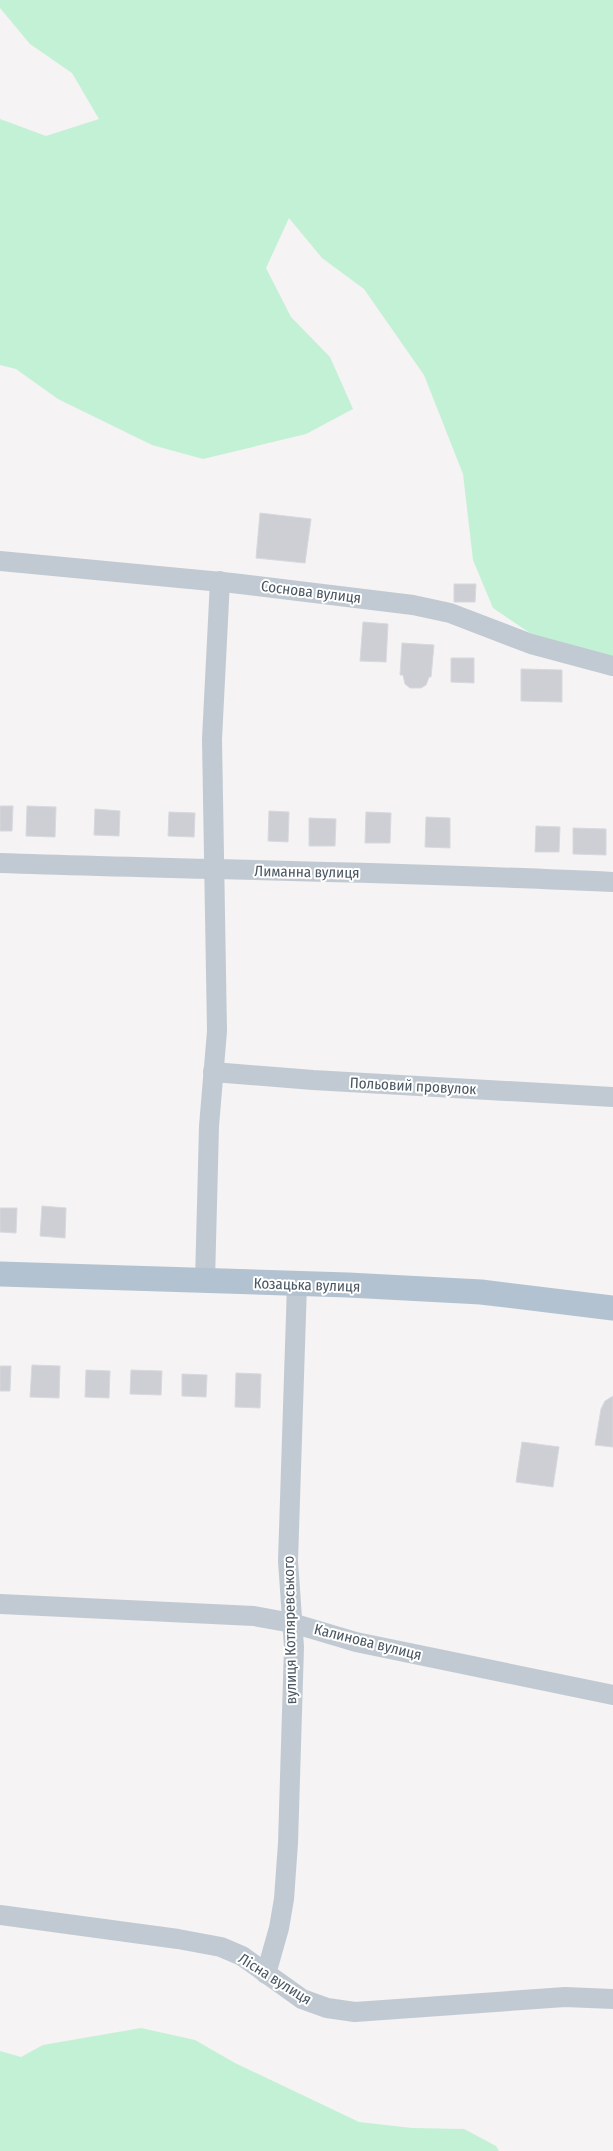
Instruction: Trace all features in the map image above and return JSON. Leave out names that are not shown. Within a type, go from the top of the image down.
[{"type":"main road","name":"Козацька вулиця","points":[[0,1274],[481,1292],[613,1308]]},
{"type":"street","name":"Соснова вулиця","points":[[0,561],[220,581],[413,604],[450,613],[531,644],[613,666]]},
{"type":"street","points":[[205,1282],[208,1143],[217,1021],[212,738],[220,581]]},
{"type":"street","name":"Лиманна вулиця","points":[[0,863],[488,876],[613,882]]},
{"type":"street","name":"Польовий провулок","points":[[213,1072],[313,1080],[613,1097]]},
{"type":"street","name":"вулиця Котляревського","points":[[266,1974],[279,1928],[284,1899],[291,1771],[294,1647],[288,1551],[297,1284]]},
{"type":"street","name":"Калинова вулиця","points":[[0,1604],[254,1616],[292,1623],[356,1642],[613,1696]]},
{"type":"street","name":"Лісна вулиця","points":[[0,1915],[178,1939],[221,1947],[242,1956],[302,1999],[327,2008],[355,2012],[565,1997],[613,1999]]},
{"type":"green space","points":[[0,0],[613,0],[613,658],[533,635],[493,608],[473,560],[463,474],[424,375],[364,289],[322,258],[289,218],[266,268],[291,317],[330,357],[353,409],[306,434],[203,459],[152,445],[58,399],[16,369],[0,365],[0,119],[46,136],[99,119],[72,73],[30,44],[0,8]]},
{"type":"green space","points":[[141,2028],[195,2040],[235,2063],[359,2122],[412,2128],[464,2129],[496,2146],[499,2151],[0,2151],[0,2051],[21,2057],[43,2045]]},
{"type":"building","points":[[260,513],[311,519],[305,563],[256,558]]},
{"type":"building","points":[[454,584],[476,584],[475,602],[454,602]]},
{"type":"building","points":[[363,622],[388,624],[386,662],[360,661]]},
{"type":"building","points":[[402,643],[434,645],[431,677],[429,677],[426,685],[421,688],[410,688],[405,684],[403,675],[400,675]]},
{"type":"building","points":[[451,658],[474,658],[474,683],[451,682]]},
{"type":"building","points":[[521,669],[562,670],[562,702],[521,701]]},
{"type":"building","points":[[0,806],[13,806],[12,831],[0,831]]},
{"type":"building","points":[[27,806],[56,807],[55,837],[26,836]]},
{"type":"building","points":[[95,809],[120,811],[119,836],[94,835]]},
{"type":"building","points":[[269,811],[289,812],[288,842],[268,841]]},
{"type":"building","points":[[169,812],[195,813],[194,837],[168,836]]},
{"type":"building","points":[[366,812],[391,813],[390,843],[365,843]]},
{"type":"building","points":[[426,817],[450,818],[450,848],[425,847]]},
{"type":"building","points":[[309,818],[336,819],[335,846],[309,846]]},
{"type":"building","points":[[536,826],[560,827],[559,852],[535,852]]},
{"type":"building","points":[[573,828],[606,829],[606,855],[573,854]]},
{"type":"building","points":[[42,1206],[66,1208],[65,1238],[40,1236]]},
{"type":"building","points":[[0,1208],[17,1208],[16,1233],[0,1232]]},
{"type":"building","points":[[32,1365],[60,1366],[59,1398],[30,1397]]},
{"type":"building","points":[[0,1366],[11,1366],[10,1391],[0,1391]]},
{"type":"building","points":[[86,1370],[110,1371],[109,1398],[85,1397]]},
{"type":"building","points":[[131,1370],[162,1371],[161,1395],[130,1394]]},
{"type":"building","points":[[236,1373],[261,1374],[260,1408],[235,1407]]},
{"type":"building","points":[[182,1374],[207,1375],[206,1397],[182,1396]]},
{"type":"building","points":[[613,1396],[613,1447],[595,1445],[601,1409],[605,1401]]},
{"type":"building","points":[[522,1442],[559,1447],[553,1487],[516,1482]]}]
